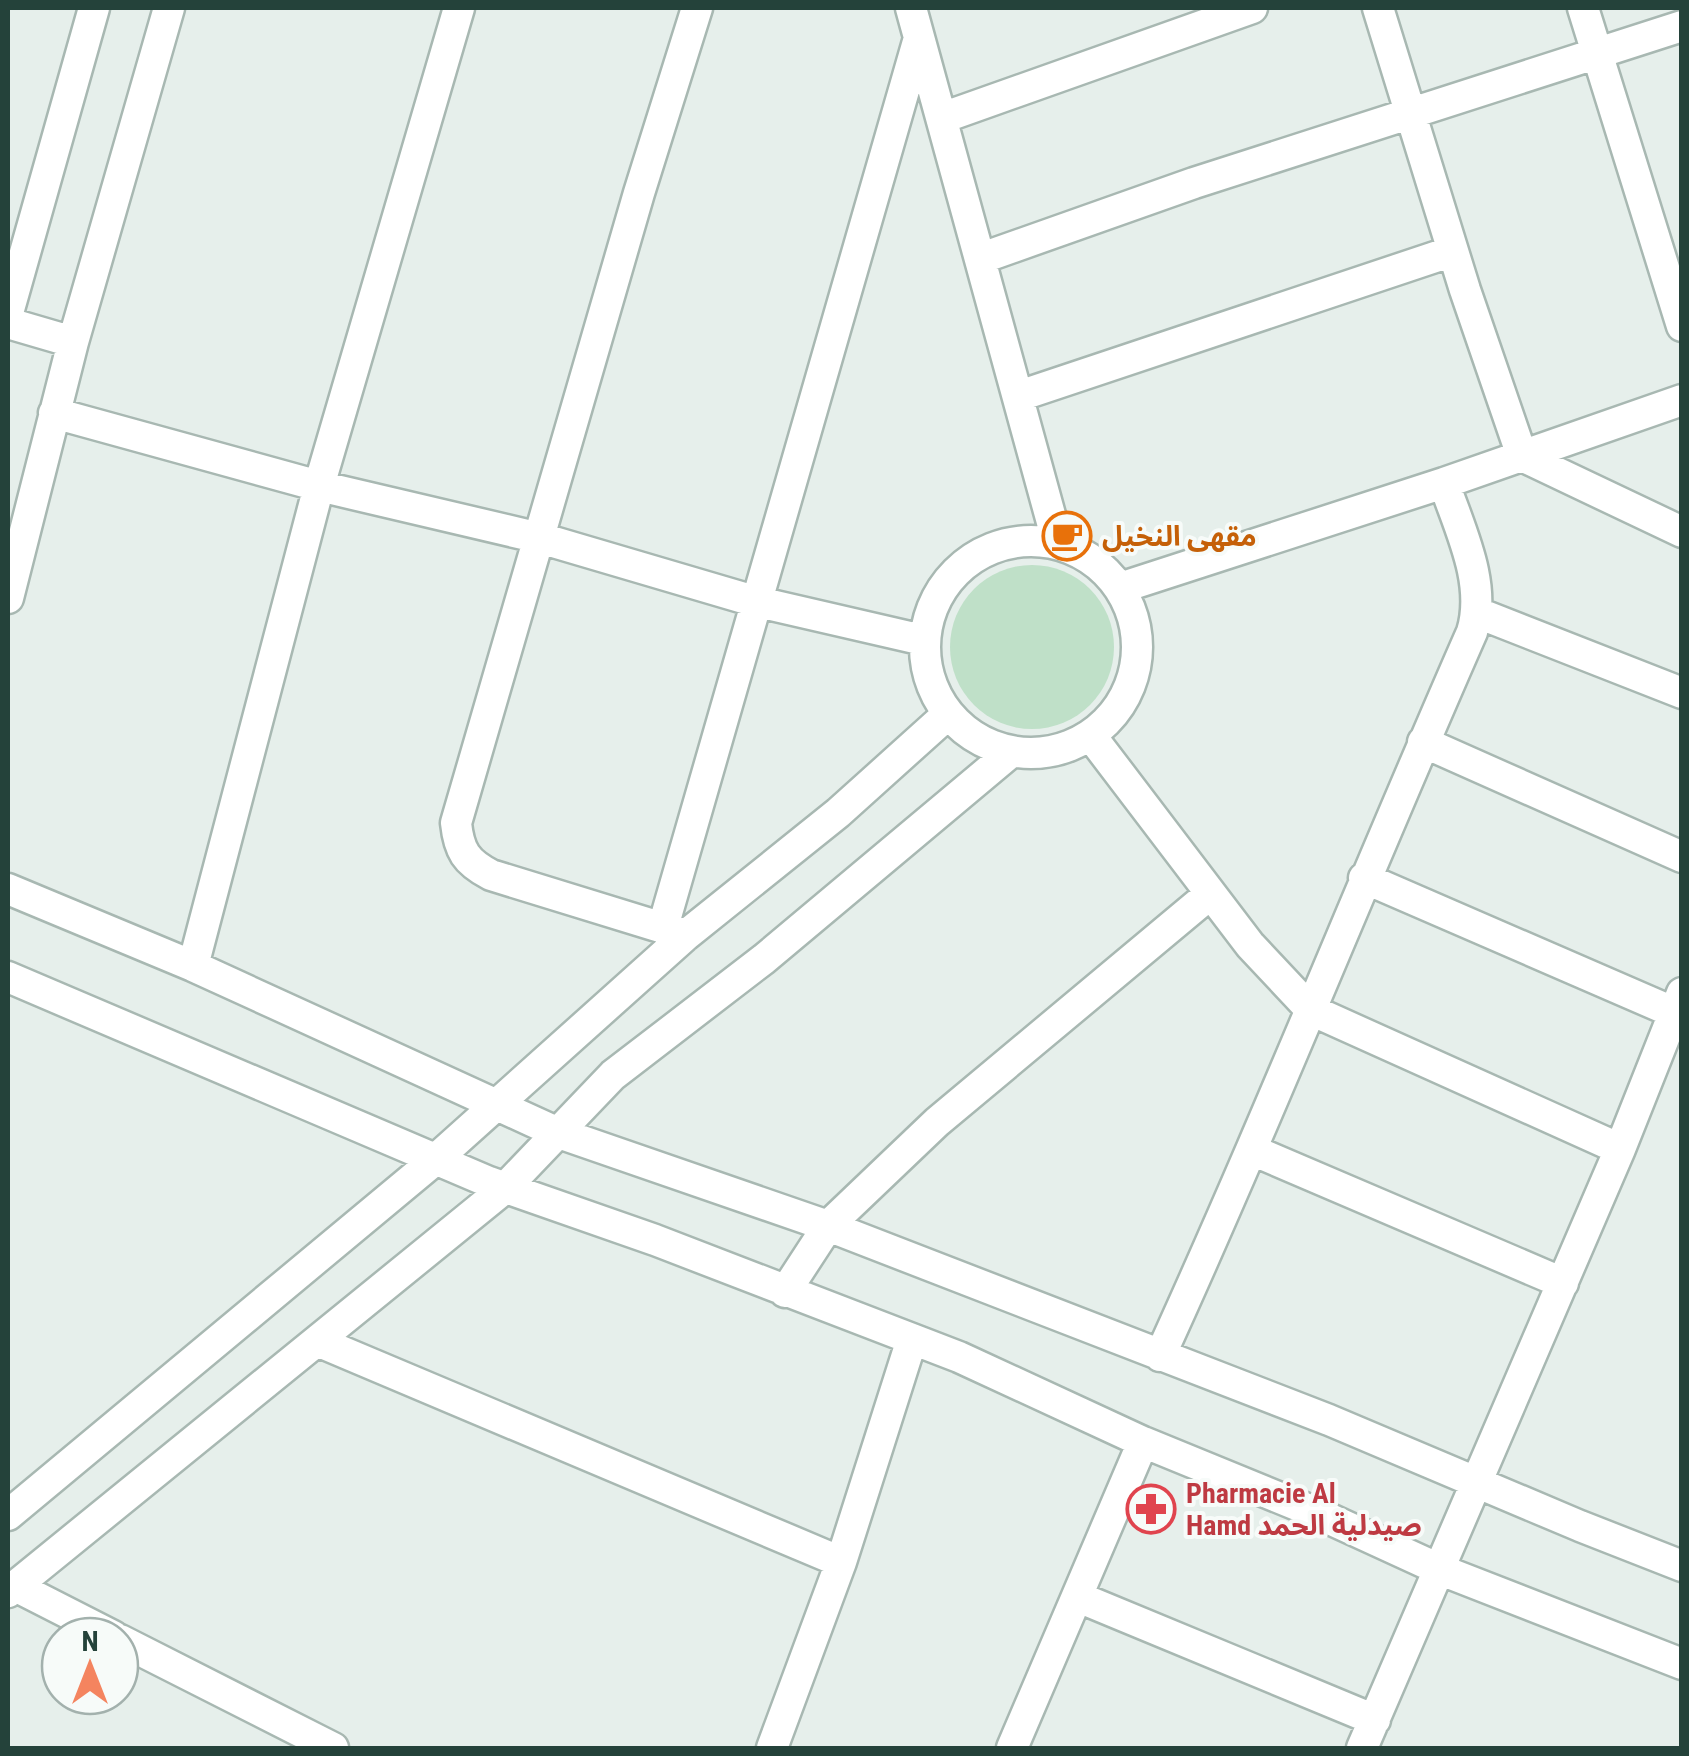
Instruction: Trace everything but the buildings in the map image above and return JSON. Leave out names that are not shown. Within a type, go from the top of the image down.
[{"type":"street","points":[[8,312],[94,8]]},
{"type":"street","points":[[8,598],[73,342],[169,8]]},
{"type":"street","points":[[193,966],[318,486],[458,8]]},
{"type":"street","points":[[675,931],[491,875],[463,856],[456,823],[639,192],[697,8]]},
{"type":"street","points":[[911,8],[1058,544]]},
{"type":"street","points":[[942,118],[1252,8]]},
{"type":"street","points":[[1378,8],[1522,456],[1682,532]]},
{"type":"street","points":[[1583,8],[1682,326]]},
{"type":"street","points":[[982,258],[1410,112],[1682,26]]},
{"type":"street","points":[[675,931],[754,601],[919,38]]},
{"type":"street","points":[[1019,396],[1453,251]]},
{"type":"street","points":[[8,323],[73,342]]},
{"type":"street","points":[[1120,588],[1444,483],[1682,400]]},
{"type":"street","points":[[54,413],[318,486],[540,538],[754,601],[924,640]]},
{"type":"street","points":[[1160,1356],[1252,1150],[1478,614],[1472,566],[1444,483]]},
{"type":"street","points":[[1011,542],[1058,544],[1093,560],[1120,588],[1136,626],[1136,668],[1120,707],[1091,736],[1052,752],[1010,752],[976,739],[948,714],[928,680],[924,640],[937,596],[968,561],[1011,542]]},
{"type":"street","points":[[1478,614],[1682,693]]},
{"type":"street","points":[[8,1515],[564,1048],[675,931],[838,814],[948,714]]},
{"type":"street","points":[[1091,736],[1250,945],[1311,1010],[1620,1150]]},
{"type":"street","points":[[1423,742],[1682,857]]},
{"type":"street","points":[[70,1616],[11,1589],[506,1188],[613,1075],[764,959],[1010,752]]},
{"type":"street","points":[[1078,1597],[1369,1734],[1620,1150],[1677,1002],[1364,878]]},
{"type":"street","points":[[8,889],[193,966],[556,1132],[828,1226],[1329,1420],[1682,1566]]},
{"type":"street","points":[[785,1292],[828,1226],[937,1122],[1210,894]]},
{"type":"street","points":[[8,977],[506,1188],[656,1240],[959,1357],[1143,1442],[1319,1514],[1441,1570],[1682,1664]]},
{"type":"street","points":[[564,1048],[613,1075]]},
{"type":"street","points":[[1252,1150],[1563,1283]]},
{"type":"street","points":[[317,1340],[841,1562]]},
{"type":"street","points":[[772,1748],[841,1562],[912,1340]]},
{"type":"street","points":[[1026,1745],[1078,1597],[1143,1442]]},
{"type":"street","points":[[140,1650],[334,1748]]},
{"type":"green space","points":[[1032,565],[1063,571],[1090,589],[1108,616],[1114,647],[1108,678],[1090,705],[1063,723],[1032,729],[1001,723],[974,705],[956,678],[950,647],[956,616],[974,589],[1001,571]]},
{"type":"place","name":"مقهى النخيل","points":[[1067,536]]},
{"type":"place","name":"Pharmacie Al Hamd صيدلية الحمد","points":[[1151,1509]]}]
